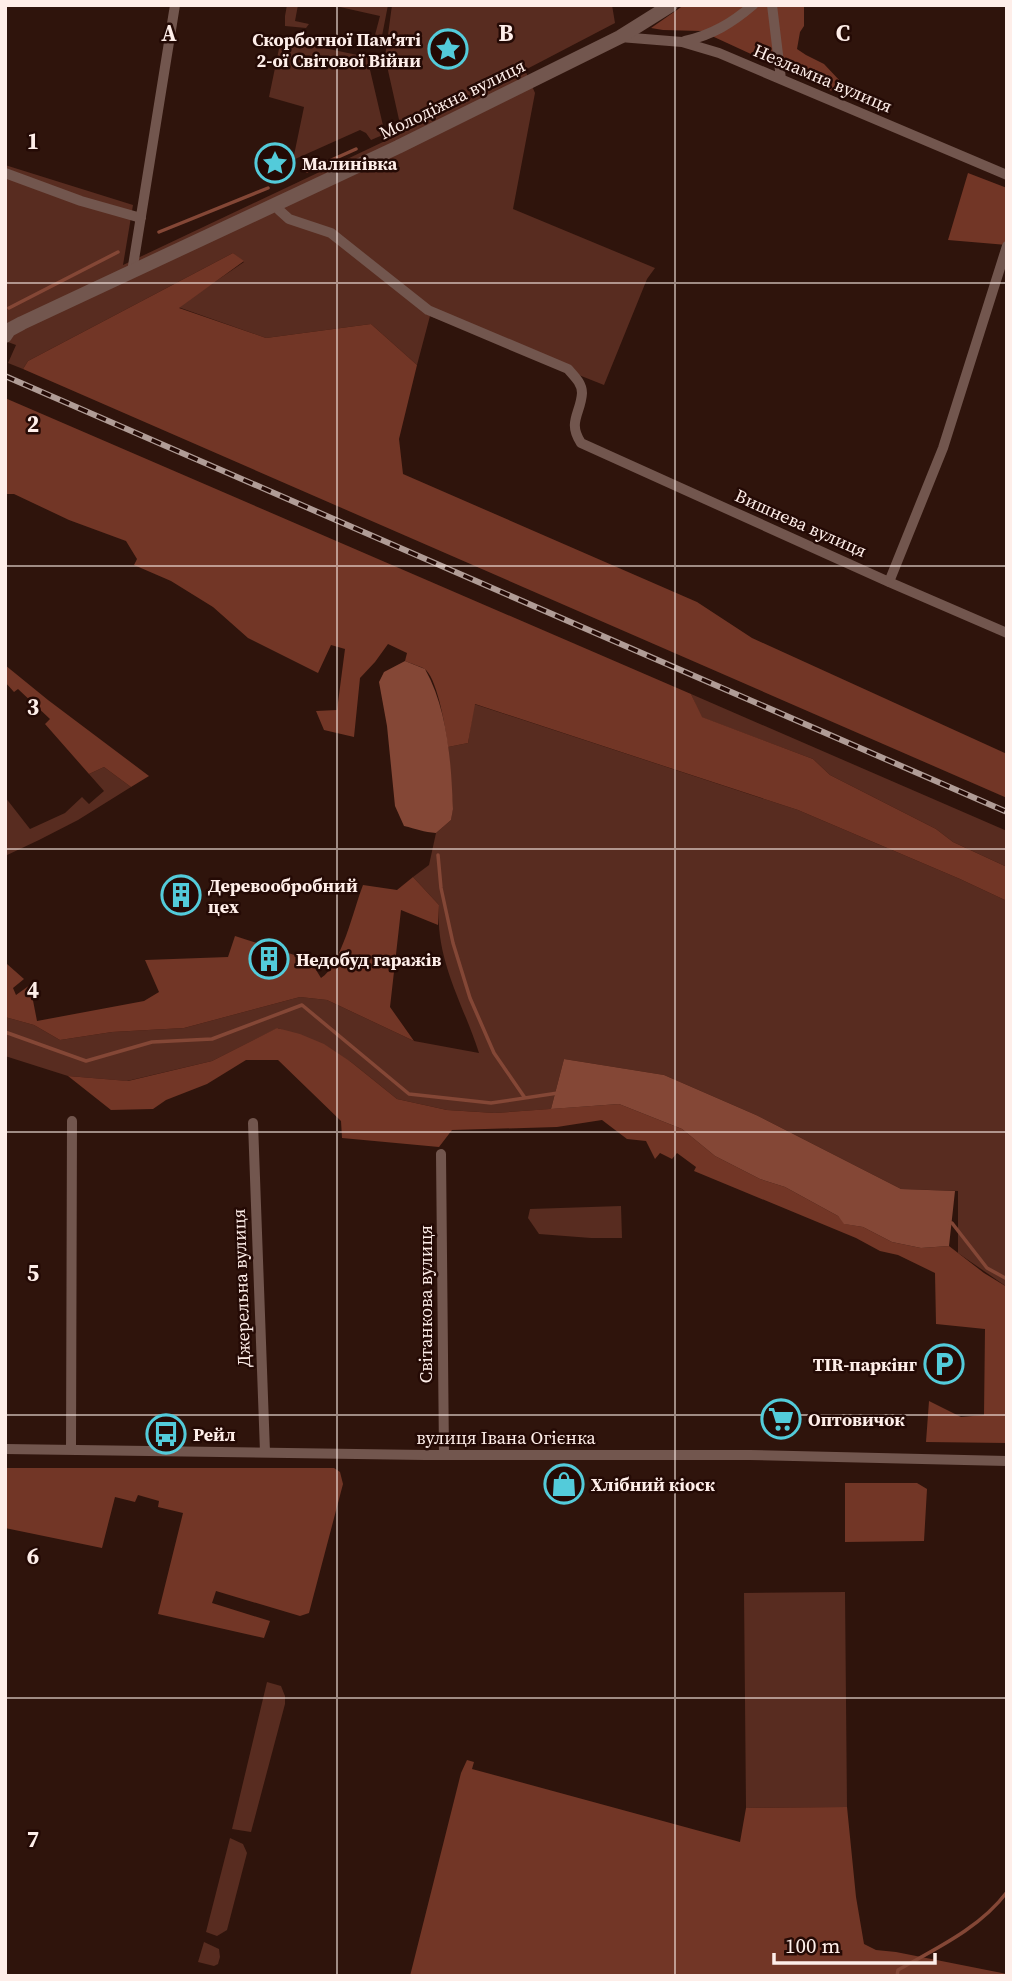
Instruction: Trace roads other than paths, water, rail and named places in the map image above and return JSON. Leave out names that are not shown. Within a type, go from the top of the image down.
[{"type":"street","points":[[132,272],[175,5]]},
{"type":"street","name":"Молодіжна вулиця","points":[[7,329],[398,148],[620,37],[671,5]]},
{"type":"street","points":[[682,42],[703,37],[733,22],[753,5]]},
{"type":"street","points":[[772,5],[781,79]]},
{"type":"street","name":"Незламна вулиця","points":[[620,37],[682,42],[719,53],[1007,175]]},
{"type":"street","points":[[5,173],[81,201],[141,218]]},
{"type":"street","name":"Вишнева вулиця","points":[[276,204],[289,219],[331,233],[428,310],[568,369],[578,380],[582,393],[574,424],[581,443],[1007,634]]},
{"type":"street","points":[[889,582],[943,448],[1007,246]]},
{"type":"street","points":[[71,1450],[72,1121]]},
{"type":"street","name":"Джерельна вулиця","points":[[253,1123],[265,1452]]},
{"type":"street","name":"Світанкова вулиця","points":[[441,1154],[444,1455]]},
{"type":"street","name":"вулиця Івана Огієнка","points":[[5,1449],[444,1455],[736,1455],[1007,1461]]},
{"type":"waterway","points":[[307,171],[356,149]]},
{"type":"waterway","points":[[159,232],[268,188]]},
{"type":"waterway","points":[[9,308],[118,252]]},
{"type":"waterway","points":[[438,855],[441,888],[453,943],[470,998],[494,1053],[525,1098]]},
{"type":"waterway","points":[[5,1032],[86,1061],[152,1042],[212,1039],[302,1005],[409,1094],[491,1103],[558,1093]]},
{"type":"waterway","points":[[950,1223],[987,1268],[1007,1279]]},
{"type":"waterway","points":[[897,1976],[898,1970],[971,1927],[1007,1892]]},
{"type":"railway","points":[[5,376],[1007,812]]},
{"type":"place","name":"Скорботної Пам'яті 2-ої Світової Війни","points":[[448,49]]},
{"type":"place","name":"Малинівка","points":[[275,163]]},
{"type":"place","name":"Деревообробний цех","points":[[181,895]]},
{"type":"place","name":"Недобуд гаражів","points":[[269,959]]},
{"type":"place","name":"TIR-паркінг","points":[[944,1364]]},
{"type":"place","name":"Оптовичок","points":[[781,1419]]},
{"type":"place","name":"Рейл","points":[[166,1434]]},
{"type":"place","name":"Хлібний кіоск","points":[[564,1484]]}]
